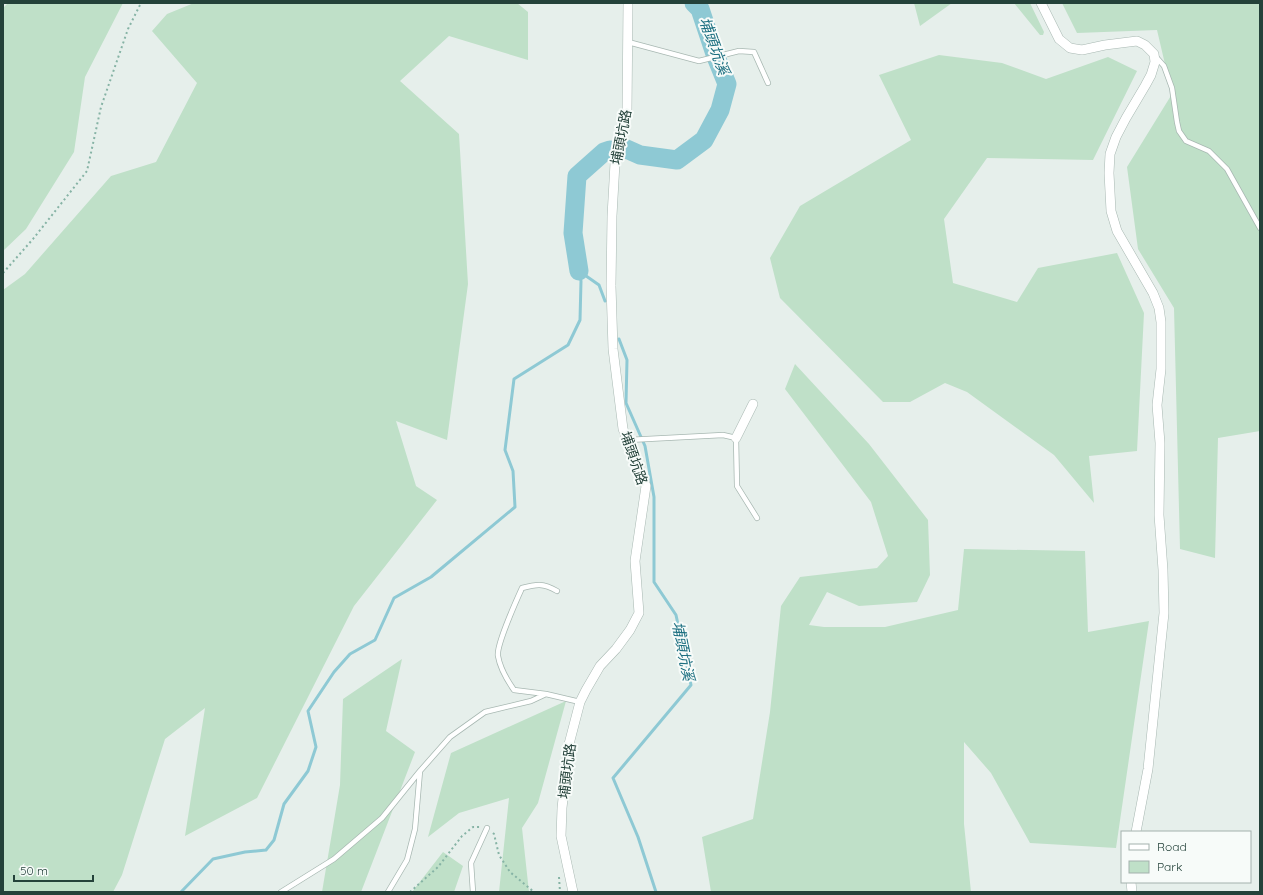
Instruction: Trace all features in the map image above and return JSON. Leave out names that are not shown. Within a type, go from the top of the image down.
[{"type":"street","name":"埔頭坑路","points":[[573,892],[561,836],[562,808],[569,744],[580,702],[586,690],[600,666],[616,649],[630,630],[639,613],[635,560],[646,486],[631,439],[623,428],[612,349],[611,286],[614,180],[615,163],[627,112],[628,3]]},
{"type":"street","points":[[1041,3],[1059,39],[1070,48],[1082,50],[1105,45],[1137,41],[1145,45],[1154,54],[1155,62],[1151,75],[1114,142],[1110,154],[1109,174],[1111,211],[1117,231],[1153,293],[1159,308],[1161,322],[1161,369],[1158,405],[1160,443],[1159,515],[1164,613],[1148,769],[1136,831]]},
{"type":"street","points":[[736,438],[753,404]]},
{"type":"lane","points":[[628,42],[699,61],[739,51],[754,52],[768,84]]},
{"type":"lane","points":[[1154,54],[1164,66],[1172,88],[1176,122],[1179,131],[1186,141],[1209,151],[1227,169],[1260,228]]},
{"type":"lane","points":[[631,439],[723,435],[736,438],[737,486],[757,518]]},
{"type":"lane","points":[[557,591],[546,585],[535,585],[522,588],[497,655],[506,677],[514,690],[546,694],[580,702]]},
{"type":"lane","points":[[281,892],[334,859],[382,818],[450,737],[485,712],[531,701],[546,694]]},
{"type":"lane","points":[[388,892],[407,860],[415,829],[420,771]]},
{"type":"lane","points":[[473,892],[471,863],[487,828]]},
{"type":"path","points":[[3,274],[33,239],[86,171],[101,107],[128,28],[141,3]]},
{"type":"green space","points":[[8,3],[123,3],[85,77],[74,152],[26,229],[3,251],[3,8]]},
{"type":"green space","points":[[194,3],[517,3],[528,12],[528,60],[449,36],[400,81],[459,134],[468,284],[447,440],[396,421],[416,486],[437,500],[354,606],[257,798],[185,836],[205,708],[165,739],[122,875],[113,892],[3,892],[3,290],[25,274],[111,176],[156,162],[197,83],[152,31],[167,14]]},
{"type":"green space","points":[[914,3],[952,3],[920,26]]},
{"type":"green space","points":[[1014,3],[1030,3],[1044,32],[1043,35],[1040,35]]},
{"type":"green space","points":[[1062,3],[1260,3],[1260,431],[1218,438],[1215,558],[1180,549],[1174,308],[1138,249],[1127,167],[1172,94],[1157,30],[1077,33]]},
{"type":"green space","points":[[939,55],[1002,63],[1046,79],[1108,57],[1137,71],[1093,160],[987,158],[944,219],[953,283],[1017,302],[1038,268],[1117,253],[1144,313],[1137,451],[1089,456],[1094,503],[1054,455],[967,392],[945,383],[910,402],[883,402],[780,298],[770,258],[800,206],[911,140],[879,75]]},
{"type":"green space","points":[[795,364],[869,444],[928,520],[930,575],[917,602],[859,606],[827,592],[809,625],[824,627],[885,627],[958,610],[964,549],[1085,551],[1088,632],[1149,621],[1116,848],[1030,843],[991,773],[964,742],[964,824],[971,892],[711,892],[702,837],[753,819],[770,712],[781,606],[800,577],[877,568],[888,556],[871,502],[785,389]]},
{"type":"green space","points":[[402,659],[386,731],[415,752],[361,892],[322,892],[340,785],[343,699]]},
{"type":"green space","points":[[566,701],[538,803],[522,828],[529,892],[499,892],[509,798],[459,813],[428,837],[451,753]]},
{"type":"green space","points":[[443,852],[463,866],[454,892],[412,892]]},
{"type":"waterway","name":"埔頭坑溪","points":[[622,147],[640,155],[677,160],[704,140],[720,110],[727,84],[716,57],[700,9],[694,3]]},
{"type":"waterway","name":"埔頭坑溪","points":[[579,271],[573,233],[577,176],[604,152],[610,150]]},
{"type":"waterway","name":"埔頭坑溪","points":[[579,271],[599,285],[605,301]]},
{"type":"waterway","points":[[181,892],[213,859],[245,852],[266,850],[274,840],[284,804],[308,771],[316,747],[308,711],[334,672],[350,654],[375,640],[394,598],[431,577],[515,507],[513,471],[505,450],[514,379],[568,345],[580,320],[581,281],[579,271]]},
{"type":"waterway","name":"埔頭坑溪","points":[[619,339],[627,360],[626,403],[645,446],[654,497],[654,582],[676,615],[691,685],[613,778],[638,837],[656,892]]}]
